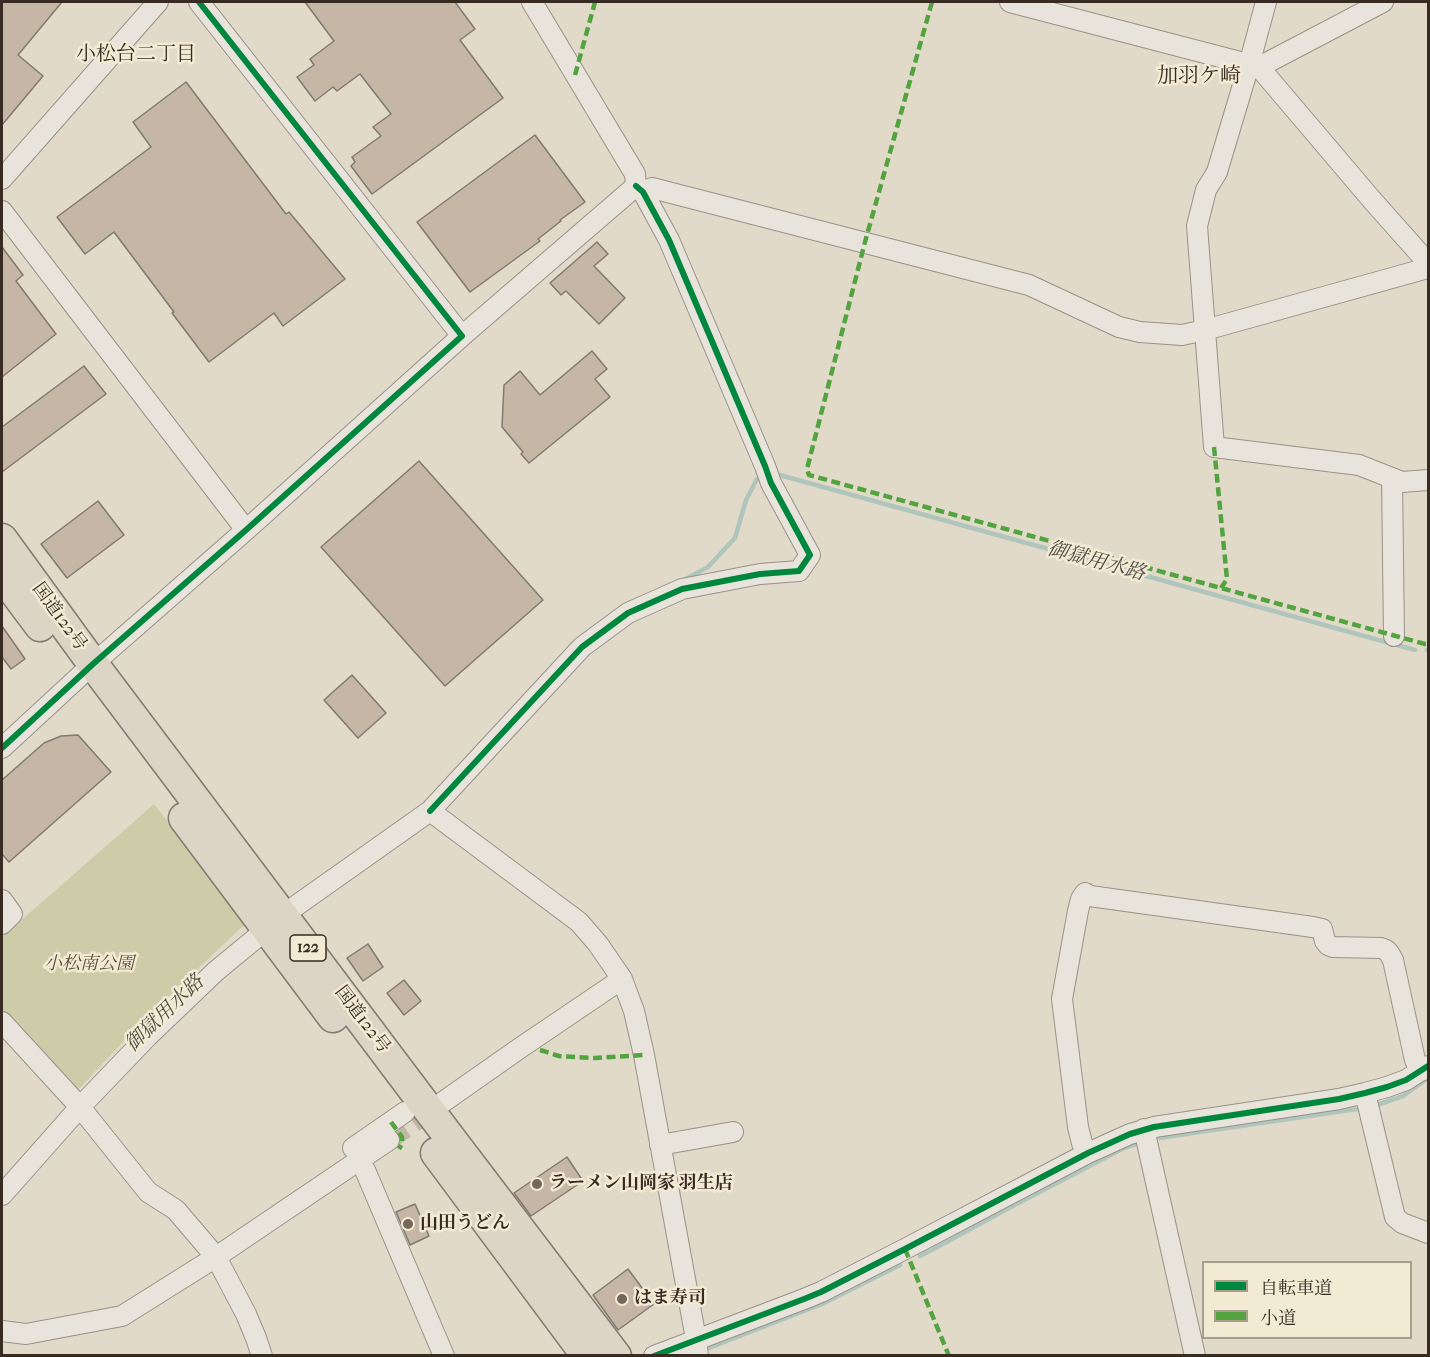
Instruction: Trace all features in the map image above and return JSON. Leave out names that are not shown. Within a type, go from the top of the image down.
[{"type":"highway","name":"国道122号","points":[[2,539],[86,671]]},
{"type":"highway","name":"国道122号","points":[[2,575],[86,671],[275,922],[423,1105],[616,1356]]},
{"type":"highway","name":"国道122号","points":[[423,1105],[586,1356]]},
{"type":"street","points":[[2,179],[158,2]]},
{"type":"street","points":[[199,2],[462,336]]},
{"type":"street","points":[[2,1195],[80,1107],[148,1036],[232,957],[275,922],[430,810],[582,647],[628,613],[682,589],[760,574],[799,571],[810,555],[771,483],[669,240],[639,189],[634,174],[532,2]]},
{"type":"street","points":[[1010,2],[1254,66],[1428,263]]},
{"type":"street","points":[[1266,2],[1254,66],[1216,172],[1206,190],[1197,226],[1214,447],[1359,465],[1402,482],[1428,480]]},
{"type":"street","points":[[1254,66],[1383,2]]},
{"type":"street","points":[[2,748],[462,336],[639,189],[652,188],[1029,285],[1119,327],[1140,332],[1182,335],[1205,330],[1428,268]]},
{"type":"street","points":[[2,211],[246,530]]},
{"type":"street","points":[[1392,478],[1394,636]]},
{"type":"street","points":[[430,810],[579,922],[598,944],[622,979],[634,1011],[644,1056],[697,1347]]},
{"type":"street","points":[[654,1356],[697,1347],[821,1292],[1088,1153],[1130,1134],[1144,1129],[1339,1099],[1388,1087],[1406,1080],[1425,1068],[1415,1060],[1393,960],[1389,953],[1381,948],[1334,948],[1328,945],[1322,929],[1313,927],[1090,897],[1085,893],[1079,905],[1062,999],[1078,1127],[1082,1143],[1088,1153]]},
{"type":"street","points":[[2,900],[12,914],[2,924]]},
{"type":"street","points":[[2,1331],[26,1334],[122,1316],[295,1204],[394,1144],[365,1170],[300,1212],[295,1204],[290,1194],[294,1189],[423,1105],[524,1031],[533,1038],[622,979]]},
{"type":"street","points":[[2,1022],[80,1107],[148,1192],[176,1210],[216,1257],[246,1314],[262,1356]]},
{"type":"street","points":[[1365,1093],[1395,1217],[1402,1223],[1428,1233]]},
{"type":"street","points":[[1144,1129],[1195,1356]]},
{"type":"street","points":[[660,1145],[733,1132]]},
{"type":"street","points":[[365,1170],[444,1356]]},
{"type":"green space","name":"小松南公園","points":[[154,804],[246,923],[138,1026],[77,1091],[2,1011],[2,937]]},
{"type":"building","points":[[2,2],[62,2],[18,55],[43,76],[2,125]]},
{"type":"building","points":[[305,2],[455,2],[475,29],[460,40],[503,98],[372,194],[351,166],[355,162],[352,157],[381,136],[373,127],[391,114],[360,74],[337,91],[333,87],[315,101],[297,77],[314,65],[310,59],[334,41]]},
{"type":"building","points":[[186,82],[286,214],[289,212],[345,279],[283,326],[274,313],[209,362],[114,232],[85,254],[57,217],[151,147],[133,122]]},
{"type":"building","points":[[535,135],[585,202],[538,239],[540,241],[470,292],[417,222]]},
{"type":"building","points":[[597,242],[608,254],[594,266],[625,298],[599,324],[566,291],[561,295],[550,283]]},
{"type":"building","points":[[2,247],[23,275],[16,281],[56,334],[2,377]]},
{"type":"building","points":[[592,351],[607,369],[595,379],[610,397],[529,463],[521,454],[523,452],[502,427],[504,385],[520,371],[540,395]]},
{"type":"building","points":[[84,366],[106,394],[2,472],[2,427]]},
{"type":"building","points":[[419,461],[543,600],[445,686],[321,547]]},
{"type":"building","points":[[98,501],[124,535],[67,578],[41,544]]},
{"type":"building","points":[[2,626],[25,659],[11,669],[2,657]]},
{"type":"building","points":[[352,675],[386,713],[358,738],[324,700]]},
{"type":"building","points":[[78,735],[111,772],[9,862],[2,854],[2,780],[44,743],[61,736]]},
{"type":"building","points":[[368,944],[383,967],[363,981],[347,958]]},
{"type":"building","points":[[404,980],[421,1001],[404,1015],[387,993]]},
{"type":"building","points":[[567,1157],[583,1181],[531,1216],[514,1193]]},
{"type":"building","points":[[415,1204],[429,1236],[410,1245],[396,1212]]},
{"type":"building","points":[[628,1269],[654,1304],[618,1330],[593,1295]]},
{"type":"waterway","name":"御獄用水路","points":[[776,474],[1415,650]]},
{"type":"waterway","name":"御獄用水路","points":[[682,581],[708,567],[735,538],[746,500],[757,479]]},
{"type":"waterway","points":[[1374,1106],[1403,1096],[1428,1078]]},
{"type":"waterway","points":[[1159,1138],[1364,1108]]},
{"type":"waterway","points":[[920,1256],[1124,1148],[1136,1144]]},
{"type":"waterway","points":[[709,1348],[822,1304],[900,1265]]},
{"type":"tunnel","points":[[389,1140],[438,1105]]},
{"type":"marked path","points":[[575,75],[595,2]]},
{"type":"marked path","points":[[932,2],[865,242],[807,469],[809,475],[1428,644]]},
{"type":"marked path","points":[[1214,447],[1227,579],[1221,588]]},
{"type":"marked path","points":[[540,1050],[559,1056],[595,1058],[644,1055]]},
{"type":"marked path","points":[[391,1122],[402,1137],[399,1149]]},
{"type":"marked path","points":[[905,1249],[949,1356]]},
{"type":"cycle path","points":[[2,748],[93,664],[462,336],[199,2]]},
{"type":"cycle path","points":[[430,811],[582,647],[628,613],[682,589],[760,574],[799,571],[810,555],[771,483],[669,240],[643,192],[636,186]]},
{"type":"cycle path","points":[[654,1356],[821,1292],[1088,1153],[1130,1134],[1154,1127],[1339,1099],[1406,1080],[1428,1066]]},
{"type":"place","name":"ラーメン山岡家 羽生店","points":[[537,1184]]},
{"type":"place","name":"山田うどん","points":[[408,1224]]},
{"type":"place","name":"はま寿司","points":[[622,1299]]},
{"type":"district","name":"小松台二丁目","points":[[136,55]]},
{"type":"district","name":"加羽ケ崎","points":[[1199,77]]}]
